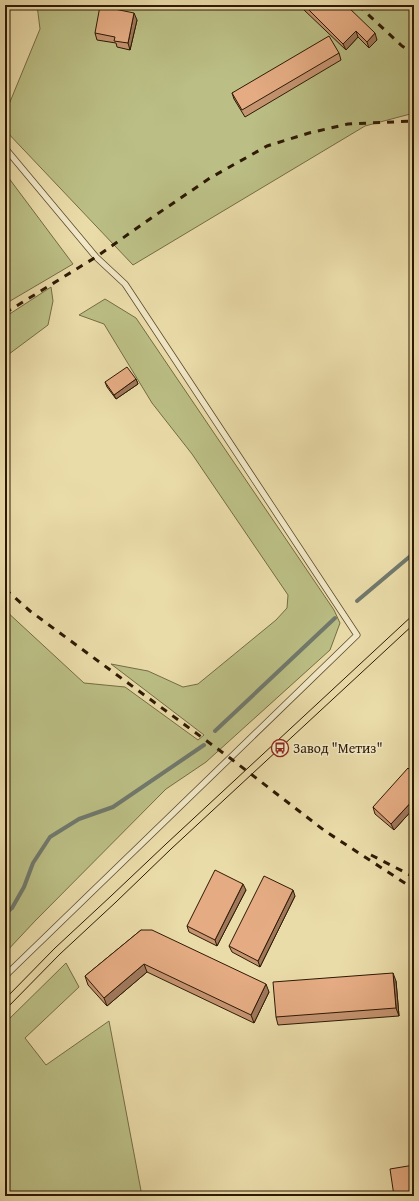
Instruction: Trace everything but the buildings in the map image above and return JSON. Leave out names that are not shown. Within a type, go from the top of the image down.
[{"type":"lane","points":[[5,148],[96,258],[125,284],[357,636],[5,976]]},
{"type":"green space","points":[[37,5],[414,5],[414,113],[365,126],[133,265],[5,130],[5,114],[40,29]]},
{"type":"green space","points":[[5,173],[73,264],[5,304]]},
{"type":"green space","points":[[51,287],[53,301],[48,325],[5,357],[5,317]]},
{"type":"green space","points":[[105,299],[136,318],[334,610],[340,623],[330,650],[206,762],[166,789],[5,953],[5,610],[84,683],[125,687],[198,740],[204,735],[111,664],[148,671],[183,687],[198,684],[276,620],[287,608],[288,595],[192,454],[152,403],[104,324],[79,315]]},
{"type":"green space","points":[[66,963],[79,987],[25,1038],[46,1065],[109,1021],[142,1196],[5,1196],[5,1023]]},
{"type":"waterway","points":[[357,601],[414,553]]},
{"type":"waterway","points":[[215,731],[335,618]]},
{"type":"waterway","points":[[5,914],[12,908],[24,887],[33,863],[50,837],[79,819],[113,807],[204,745]]},
{"type":"tram line","points":[[5,999],[55,948],[414,614]]},
{"type":"tram line","points":[[5,1010],[60,954],[171,849],[414,624]]},
{"type":"railway","points":[[358,5],[402,46],[414,53]]},
{"type":"railway","points":[[5,313],[96,257],[210,178],[267,146],[309,133],[348,124],[414,121]]},
{"type":"railway","points":[[5,589],[30,611],[230,758],[325,831],[414,889]]},
{"type":"railway","points":[[371,855],[414,877]]},
{"type":"place","name":"Завод \"Метиз\"","points":[[280,748]]}]
